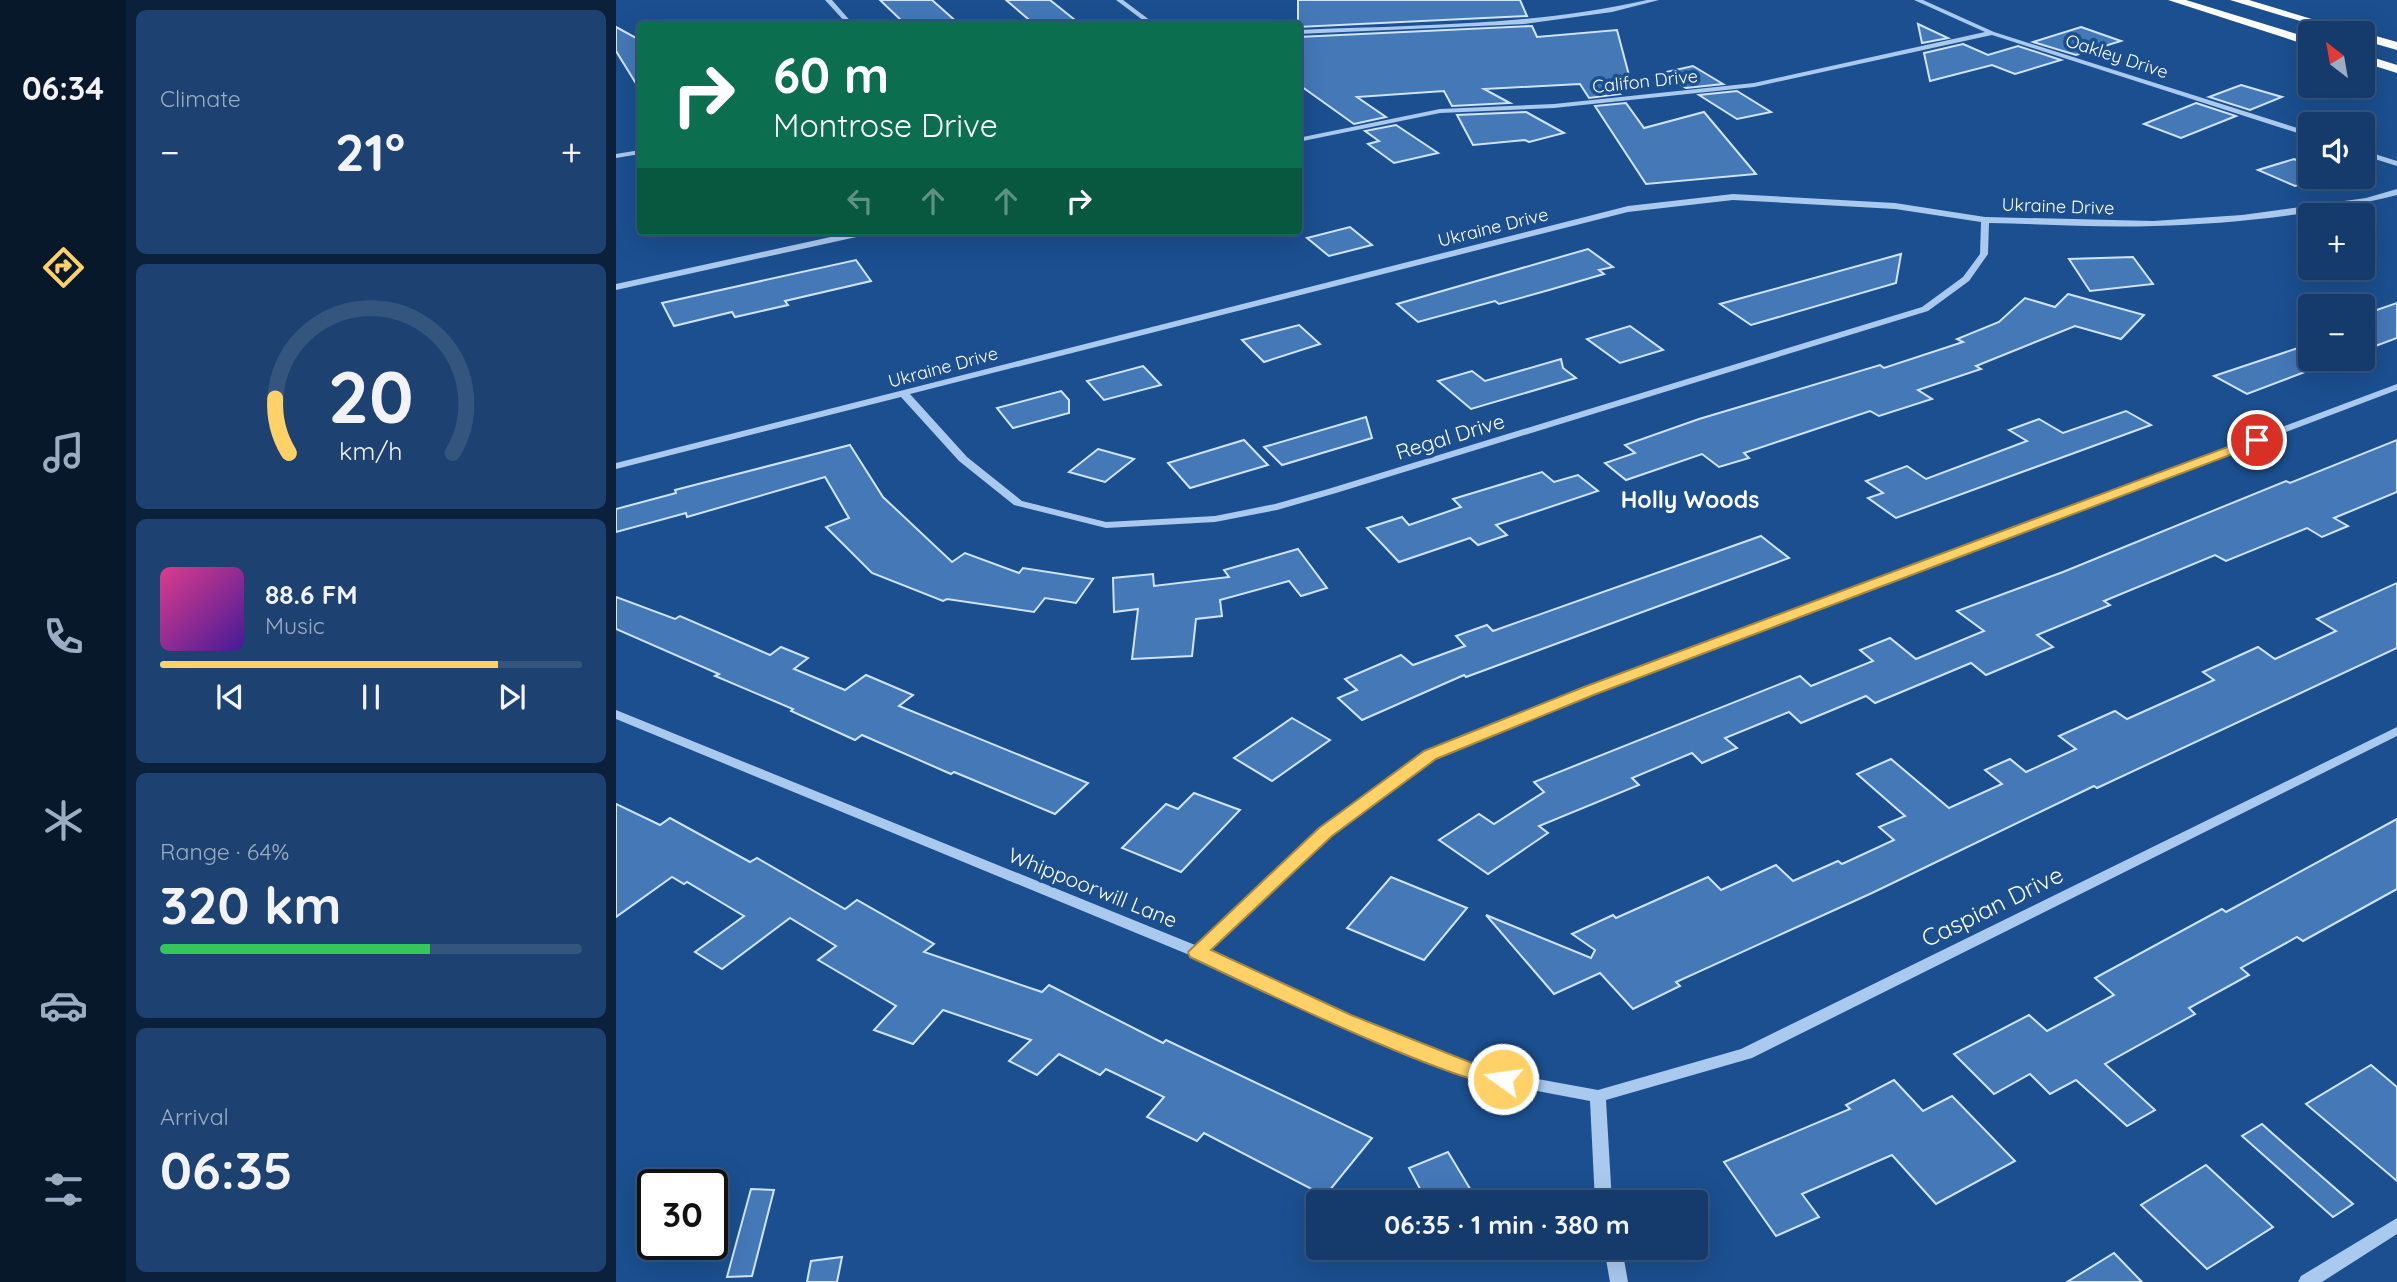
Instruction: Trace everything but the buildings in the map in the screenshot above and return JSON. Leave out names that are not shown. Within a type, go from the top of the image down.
[{"type":"highway","points":[[2174,0],[2298,38]]},
{"type":"highway","points":[[2236,0],[2309,21]]},
{"type":"highway","points":[[2375,40],[2397,46]]},
{"type":"highway","points":[[2375,62],[2397,69]]},
{"type":"street","points":[[828,0],[847,21]]},
{"type":"street","points":[[1119,0],[1148,21]]},
{"type":"street","points":[[1302,32],[1546,20],[1613,11],[1656,0]]},
{"type":"street","name":"Oakley Drive","points":[[1917,0],[1992,33],[2298,131]]},
{"type":"street","name":"Califon Drive","points":[[1302,137],[1440,111],[1554,106],[1754,85],[1992,33]]},
{"type":"street","points":[[617,155],[637,152]]},
{"type":"street","points":[[2375,156],[2397,164]]},
{"type":"street","name":"Ukraine Drive","points":[[616,466],[1628,209],[1733,197],[1895,206],[1985,220],[2153,224],[2242,218],[2366,200],[2397,192]]},
{"type":"street","name":"Regal Drive","points":[[904,394],[963,460],[1018,503],[1107,525],[1215,519],[1277,507],[1344,488],[1925,309],[1966,279],[1984,254],[1985,220]]},
{"type":"street","points":[[616,287],[852,235]]},
{"type":"street","points":[[1197,952],[1325,832],[1430,755],[1590,690],[2397,387]]},
{"type":"street","name":"Whippoorwill Lane","points":[[616,714],[1197,952],[1344,1020],[1480,1074],[1598,1096]]},
{"type":"street","name":"Caspian Drive","points":[[1598,1096],[1746,1054],[2397,731]]},
{"type":"street","points":[[1598,1096],[1603,1190]]},
{"type":"street","points":[[2307,1282],[2397,1226]]},
{"type":"street","points":[[1615,1260],[1619,1282]]},
{"type":"district","name":"Holly Woods","points":[[1690,499]]},
{"type":"route","points":[[1503,1079],[1480,1074],[1344,1020],[1197,952],[1325,832],[1430,755],[1590,690],[2257,440]]}]
